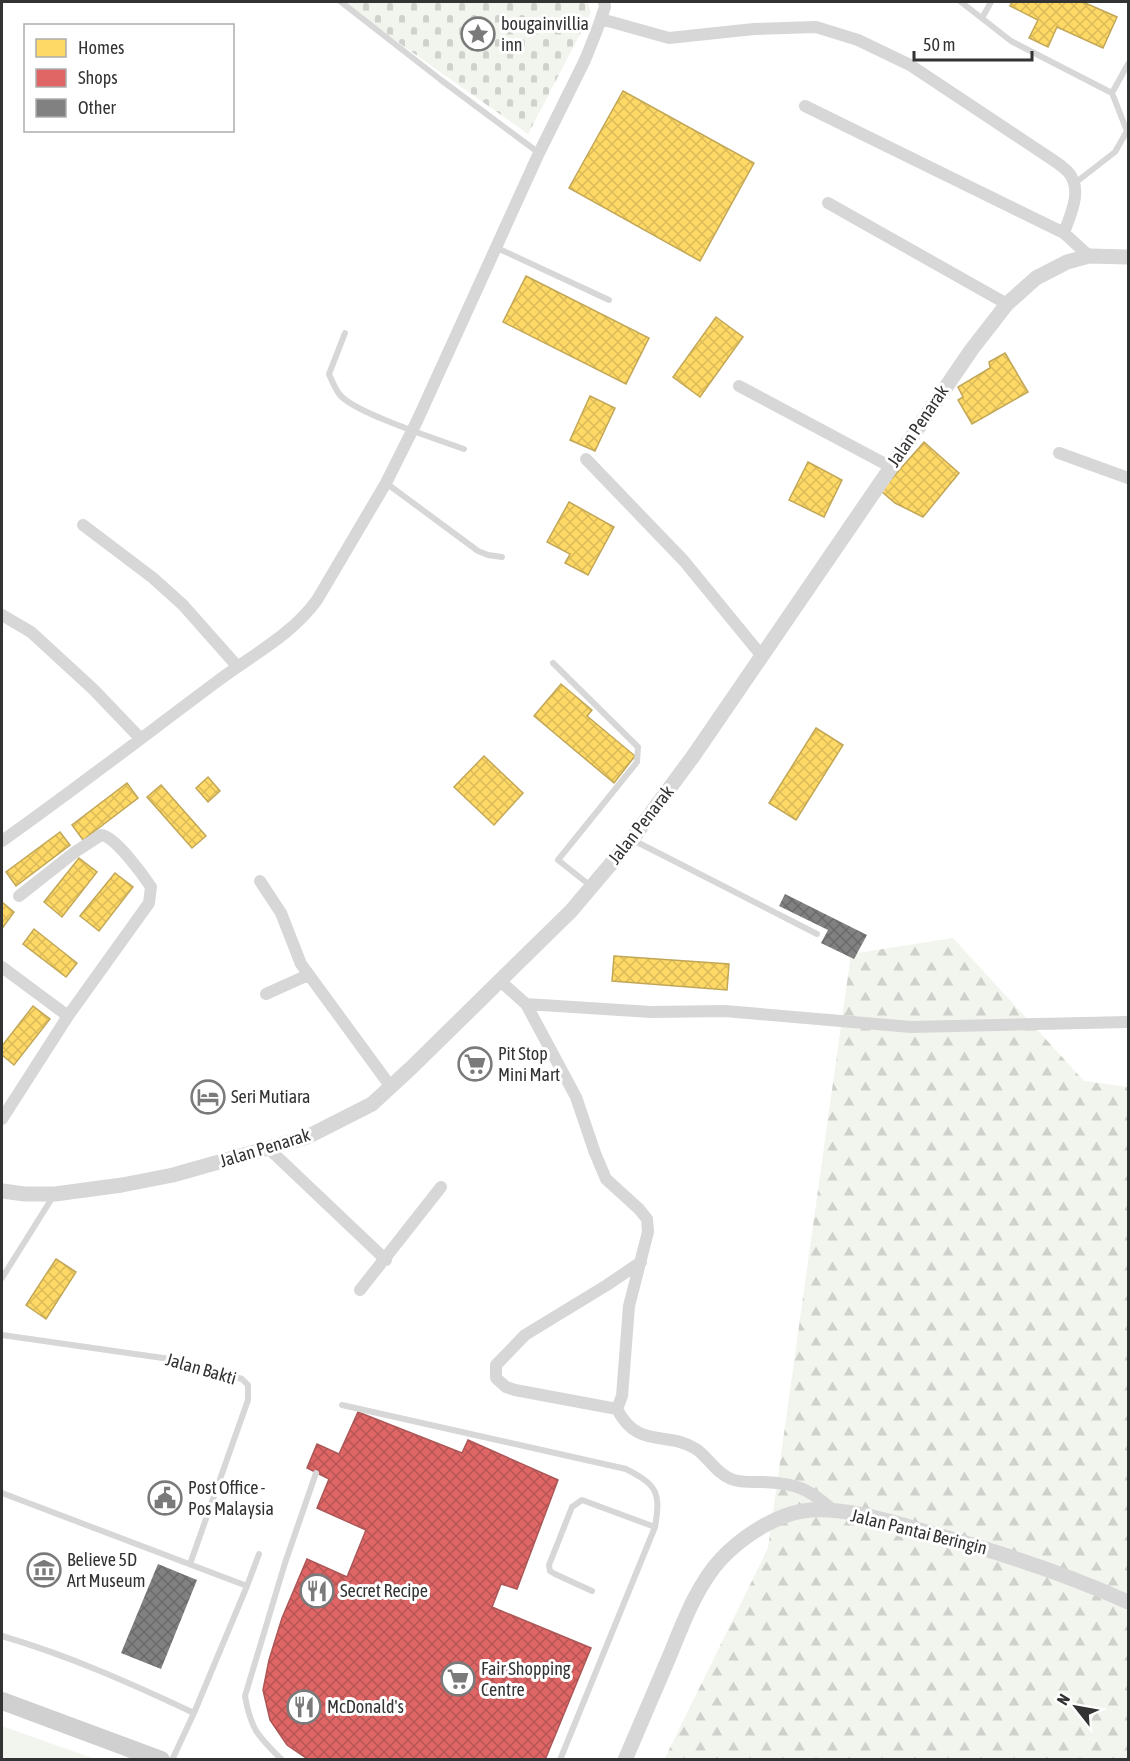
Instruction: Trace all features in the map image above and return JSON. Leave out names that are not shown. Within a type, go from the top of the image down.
[{"type":"main road","points":[[2,1701],[161,1760]]},
{"type":"street","points":[[2,841],[237,666],[290,631],[317,600],[386,483],[412,431],[495,247],[585,60],[601,19],[604,2]]},
{"type":"street","points":[[601,19],[669,38],[754,29],[816,27],[858,40],[910,65],[1068,172],[1074,183],[1076,197],[1064,233]]},
{"type":"street","points":[[805,106],[1064,233],[1089,255]]},
{"type":"street","points":[[828,204],[1007,304]]},
{"type":"street","name":"Jalan Penarak","points":[[2,1191],[55,1194],[173,1175],[307,1137],[372,1104],[571,911],[632,839],[694,755],[972,349],[1007,304],[1036,278],[1068,262],[1089,255],[1128,257]]},
{"type":"street","points":[[739,386],[891,467]]},
{"type":"street","points":[[1059,453],[1128,478]]},
{"type":"street","points":[[586,459],[684,561],[761,656]]},
{"type":"street","points":[[83,525],[153,578],[183,605],[237,666]]},
{"type":"street","points":[[2,615],[31,632],[93,689],[140,738]]},
{"type":"street","points":[[2,1119],[68,1016],[149,903],[152,887],[108,837],[101,835],[75,852],[19,896]]},
{"type":"street","points":[[260,881],[281,913],[301,964],[391,1088]]},
{"type":"street","points":[[2,967],[68,1016]]},
{"type":"street","points":[[266,994],[308,975]]},
{"type":"street","points":[[499,980],[526,1004],[576,1098],[606,1179],[647,1219],[648,1232],[629,1306],[622,1395],[617,1409],[624,1423],[641,1434],[658,1440],[684,1443],[698,1450],[730,1479],[740,1482],[802,1487],[816,1495],[834,1511]]},
{"type":"street","points":[[526,1004],[651,1012],[725,1011],[911,1028],[1128,1022]]},
{"type":"street","points":[[268,1148],[386,1260]]},
{"type":"street","points":[[360,1290],[386,1260],[441,1187]]},
{"type":"street","points":[[617,1409],[506,1387],[496,1378],[496,1365],[525,1335],[641,1262]]},
{"type":"street","name":"Jalan Pantai Beringin","points":[[625,1760],[687,1614],[719,1560],[738,1543],[766,1525],[786,1516],[810,1510],[834,1511],[891,1522],[1001,1552],[1084,1582],[1128,1602]]},
{"type":"lane","points":[[341,2],[539,153]]},
{"type":"lane","points":[[961,2],[1011,41],[1112,93],[1127,131],[1115,152],[1074,183]]},
{"type":"lane","points":[[982,18],[991,2]]},
{"type":"lane","points":[[1112,93],[1128,63]]},
{"type":"lane","points":[[495,247],[609,300]]},
{"type":"lane","points":[[345,333],[329,374],[341,396],[363,410],[412,431],[464,449]]},
{"type":"lane","points":[[386,483],[478,551],[488,555],[502,556]]},
{"type":"lane","points":[[553,663],[638,747],[637,762],[558,860],[591,887]]},
{"type":"lane","points":[[632,839],[817,934]]},
{"type":"lane","points":[[2,1278],[55,1194]]},
{"type":"lane","name":"Jalan Bakti","points":[[2,1335],[177,1360],[242,1379],[248,1385],[248,1400],[190,1564]]},
{"type":"lane","points":[[342,1405],[626,1469],[647,1480],[655,1492],[659,1505],[655,1527],[560,1760]]},
{"type":"lane","points":[[282,1760],[257,1735],[249,1717],[245,1696],[285,1563],[316,1473]]},
{"type":"lane","points":[[2,1493],[247,1586]]},
{"type":"lane","points":[[592,1591],[550,1571],[549,1565],[572,1507],[582,1500],[655,1527]]},
{"type":"lane","points":[[172,1760],[194,1713],[259,1554]]},
{"type":"lane","points":[[2,1636],[49,1650],[101,1670],[194,1713]]},
{"type":"green space","points":[[341,2],[587,2],[591,13],[528,134]]},
{"type":"green space","points":[[953,938],[1084,1081],[1128,1087],[1128,1759],[664,1760],[768,1548],[851,954]]},
{"type":"green space","points":[[2,1726],[95,1759],[2,1759]]},
{"type":"building: Homes","points":[[1012,2],[1083,2],[1117,17],[1103,48],[1057,27],[1048,47],[1029,38],[1038,20],[1010,6]]},
{"type":"building: Homes","points":[[623,91],[754,163],[700,261],[569,188]]},
{"type":"building: Homes","points":[[526,276],[649,338],[626,384],[503,322]]},
{"type":"building: Homes","points":[[716,317],[743,337],[700,397],[673,377]]},
{"type":"building: Homes","points":[[1005,353],[1028,392],[972,424],[958,400],[963,397],[958,387],[990,368],[989,362]]},
{"type":"building: Homes","points":[[590,396],[615,408],[595,451],[570,440]]},
{"type":"building: Homes","points":[[924,442],[959,473],[923,517],[895,503],[881,491]]},
{"type":"building: Homes","points":[[808,462],[842,480],[824,517],[789,500]]},
{"type":"building: Homes","points":[[569,502],[614,527],[588,575],[565,563],[570,554],[547,542]]},
{"type":"building: Homes","points":[[561,684],[592,710],[587,716],[635,756],[614,783],[534,716]]},
{"type":"building: Homes","points":[[816,728],[843,745],[796,820],[769,803]]},
{"type":"building: Homes","points":[[484,756],[523,793],[494,825],[454,787]]},
{"type":"building: Homes","points":[[208,777],[220,791],[208,802],[196,788]]},
{"type":"building: Homes","points":[[127,783],[138,798],[83,840],[72,825]]},
{"type":"building: Homes","points":[[161,785],[206,836],[192,848],[147,797]]},
{"type":"building: Homes","points":[[60,832],[70,845],[16,886],[6,872]]},
{"type":"building: Homes","points":[[79,858],[97,872],[62,917],[44,902]]},
{"type":"building: Homes","points":[[115,873],[133,887],[99,931],[80,916]]},
{"type":"building: Homes","points":[[2,902],[14,912],[3,927],[2,926]]},
{"type":"building: Homes","points":[[34,929],[77,963],[66,977],[23,944]]},
{"type":"building: Homes","points":[[614,956],[729,964],[727,990],[612,981]]},
{"type":"building: Homes","points":[[33,1006],[50,1019],[14,1065],[2,1055],[2,1046]]},
{"type":"building: Homes","points":[[56,1259],[76,1272],[46,1319],[26,1305]]},
{"type":"building: Shops","points":[[358,1412],[462,1453],[468,1440],[558,1480],[517,1589],[501,1584],[492,1607],[591,1648],[545,1760],[309,1760],[287,1745],[270,1720],[263,1690],[269,1660],[282,1618],[307,1559],[347,1577],[366,1530],[317,1508],[329,1479],[307,1468],[317,1444],[339,1454]]},
{"type":"building: Other","points":[[785,894],[867,935],[854,959],[821,943],[828,930],[779,906]]},
{"type":"building: Other","points":[[158,1564],[197,1580],[161,1669],[121,1653]]},
{"type":"place","name":"bougainvillia inn","points":[[478,34]]},
{"type":"place","name":"Pit Stop Mini Mart","points":[[475,1064]]},
{"type":"place","name":"Seri Mutiara","points":[[208,1097]]},
{"type":"place","name":"Post Office - Pos Malaysia","points":[[165,1498]]},
{"type":"place","name":"Believe 5D Art Museum","points":[[44,1570]]},
{"type":"place","name":"Secret Recipe","points":[[317,1591]]},
{"type":"place","name":"Fair Shopping Centre","points":[[458,1679]]},
{"type":"place","name":"McDonald's","points":[[304,1707]]}]
